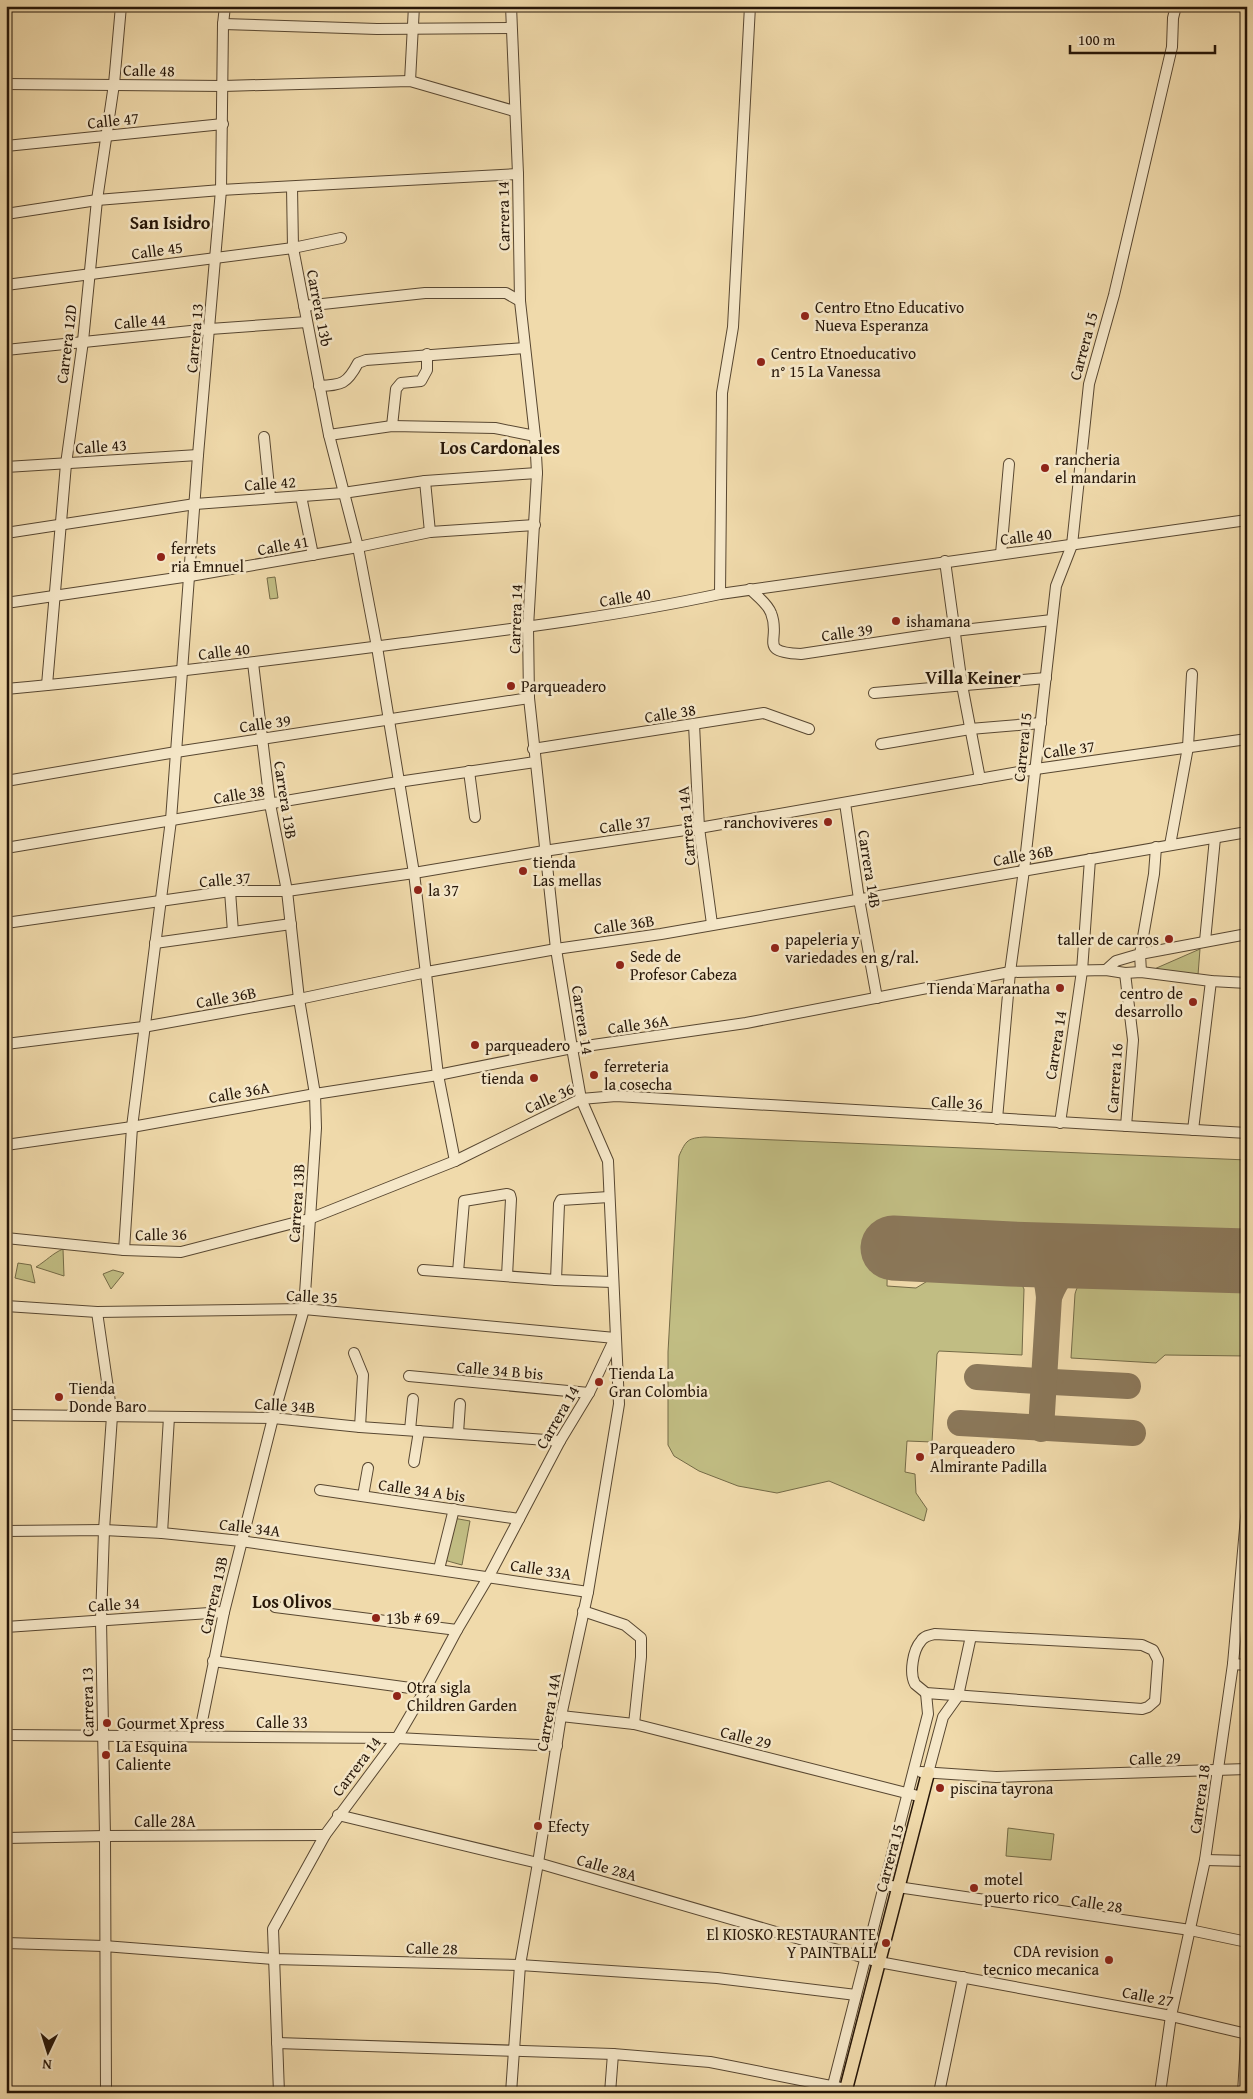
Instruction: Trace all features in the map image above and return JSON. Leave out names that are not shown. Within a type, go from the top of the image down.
[{"type":"main road","name":"Carrera 15","points":[[845,2091],[928,1772]]},
{"type":"street","name":"Carrera 12D","points":[[47,685],[56,597],[59,526],[90,274],[97,200],[114,84],[121,6]]},
{"type":"street","name":"Carrera 13","points":[[124,1250],[132,1127],[143,1027],[171,820],[198,455],[221,190],[223,24],[225,6]]},
{"type":"street","points":[[410,81],[414,6]]},
{"type":"street","name":"Carrera 14","points":[[279,2093],[273,1929],[324,1835],[397,1738],[426,1690],[560,1441],[589,1394],[615,1338],[608,1161],[581,1099],[572,1048],[556,950],[529,698],[528,627],[537,473],[535,436],[519,284],[518,174],[511,6]]},
{"type":"street","points":[[720,594],[722,393],[733,327],[750,6]]},
{"type":"street","name":"Carrera 15","points":[[998,1119],[1010,972],[1024,870],[1056,586],[1072,545],[1089,384],[1114,295],[1172,47],[1173,18],[1176,6]]},
{"type":"street","points":[[223,24],[412,29],[511,28]]},
{"type":"street","name":"Calle 48","points":[[6,84],[223,86],[410,81],[514,111]]},
{"type":"street","name":"Calle 47","points":[[6,146],[223,124]]},
{"type":"street","points":[[6,214],[97,200],[221,190],[518,174]]},
{"type":"street","name":"Carrera 13b","points":[[292,187],[294,248],[329,434]]},
{"type":"street","name":"Calle 45","points":[[6,286],[294,248],[341,238]]},
{"type":"street","points":[[506,293],[519,284]]},
{"type":"street","points":[[304,306],[425,293],[506,293],[520,301]]},
{"type":"street","name":"Calle 44","points":[[6,350],[210,329],[307,322]]},
{"type":"street","points":[[319,386],[340,385],[351,378],[358,363],[366,360],[525,348]]},
{"type":"street","points":[[392,426],[396,390],[401,383],[420,381],[427,370],[427,354]]},
{"type":"street","points":[[454,1161],[438,1075],[414,873],[377,647],[358,547],[329,434],[392,426],[495,428],[535,436]]},
{"type":"street","points":[[264,437],[270,497]]},
{"type":"street","name":"Calle 43","points":[[6,467],[198,455]]},
{"type":"street","points":[[1001,554],[1009,464]]},
{"type":"street","name":"Calle 42","points":[[6,533],[195,504],[343,493],[425,481],[537,473]]},
{"type":"street","points":[[425,481],[430,532]]},
{"type":"street","points":[[302,496],[313,555]]},
{"type":"street","name":"Calle 40","points":[[6,689],[182,672],[528,627],[672,604],[750,589],[1247,520]]},
{"type":"street","name":"Calle 41","points":[[6,603],[190,576],[358,547],[430,532],[535,525]]},
{"type":"street","points":[[945,561],[962,686],[980,779]]},
{"type":"street","name":"Calle 39","points":[[750,589],[771,611],[773,645],[776,650],[782,653],[801,654],[954,631],[1052,620]]},
{"type":"street","name":"Carrera 13B","points":[[199,1736],[224,1612],[273,1418],[304,1309],[316,1128],[315,1094],[299,999],[287,891],[270,804],[253,663]]},
{"type":"street","points":[[1170,845],[1188,747],[1192,674]]},
{"type":"street","points":[[874,693],[1046,678]]},
{"type":"street","name":"Calle 39","points":[[6,781],[176,752],[529,698]]},
{"type":"street","name":"Calle 38","points":[[533,749],[764,713],[809,729]]},
{"type":"street","points":[[881,744],[970,729],[1041,723]]},
{"type":"street","name":"Carrera 14A","points":[[694,724],[699,828],[712,924]]},
{"type":"street","name":"Calle 37","points":[[6,923],[230,891],[287,891],[414,873],[699,828],[1036,769],[1247,739]]},
{"type":"street","name":"Calle 38","points":[[6,848],[398,782],[535,762]]},
{"type":"street","points":[[469,771],[475,817]]},
{"type":"street","name":"Carrera 14B","points":[[845,803],[859,899],[877,998]]},
{"type":"street","name":"Calle 36B","points":[[6,1044],[143,1027],[299,999],[427,972],[1247,832]]},
{"type":"street","points":[[1205,941],[1215,838]]},
{"type":"street","points":[[1141,972],[1140,954],[1154,874],[1156,847]]},
{"type":"street","name":"Carrera 14","points":[[1060,1123],[1082,972],[1090,859]]},
{"type":"street","points":[[230,891],[233,932]]},
{"type":"street","points":[[155,943],[291,924]]},
{"type":"street","points":[[1106,970],[1116,961],[1140,954],[1247,934]]},
{"type":"street","name":"Calle 36A","points":[[6,1145],[132,1127],[315,1094],[438,1075],[572,1048],[746,1023],[1010,972],[1106,970],[1247,984]]},
{"type":"street","name":"Carrera 16","points":[[1125,973],[1133,1040],[1126,1126]]},
{"type":"street","points":[[1193,1130],[1211,981]]},
{"type":"street","name":"Calle 36","points":[[6,1238],[124,1250],[181,1252],[309,1220],[454,1161],[581,1099],[616,1096],[1247,1133]]},
{"type":"street","points":[[458,1272],[464,1201],[507,1194],[510,1195],[511,1199],[507,1276]]},
{"type":"street","points":[[556,1280],[559,1204],[561,1200],[609,1197]]},
{"type":"street","points":[[423,1270],[556,1280],[612,1282]]},
{"type":"street","name":"Calle 35","points":[[6,1306],[97,1312],[304,1309],[615,1338]]},
{"type":"street","name":"Carrera 13","points":[[97,1312],[112,1416],[104,1530],[101,1620],[105,1836],[106,2093]]},
{"type":"street","name":"Carrera 14A","points":[[510,2093],[520,1966],[561,1716],[588,1592],[619,1404],[615,1338]]},
{"type":"street","points":[[354,1353],[363,1375],[360,1427]]},
{"type":"street","name":"Calle 34 B bis","points":[[409,1376],[589,1394]]},
{"type":"street","points":[[413,1399],[414,1462]]},
{"type":"street","points":[[458,1433],[460,1404]]},
{"type":"street","name":"Calle 34B","points":[[6,1415],[273,1418],[360,1427],[560,1441]]},
{"type":"street","points":[[162,1533],[168,1417]]},
{"type":"street","points":[[363,1496],[368,1468]]},
{"type":"street","name":"Calle 34 A bis","points":[[320,1490],[519,1519]]},
{"type":"street","name":"Carrera 18","points":[[1160,2093],[1171,2016],[1205,1860],[1233,1664],[1247,1506]]},
{"type":"street","points":[[439,1569],[454,1510]]},
{"type":"street","name":"Calle 34A","points":[[6,1531],[104,1530],[242,1540],[489,1576]]},
{"type":"street","name":"Calle 33A","points":[[489,1576],[588,1592]]},
{"type":"street","points":[[275,1607],[457,1630]]},
{"type":"street","points":[[584,1611],[625,1625],[641,1638],[641,1657],[634,1724]]},
{"type":"street","name":"Calle 34","points":[[6,1627],[224,1612]]},
{"type":"street","points":[[935,1634],[971,1636],[1142,1645],[1153,1650],[1158,1660],[1156,1695],[1152,1704],[1142,1709],[926,1693],[918,1688],[912,1676],[917,1648],[920,1642],[928,1635],[935,1634]]},
{"type":"street","name":"Carrera 15","points":[[928,1772],[943,1717],[958,1696],[971,1636]]},
{"type":"street","points":[[213,1661],[426,1690]]},
{"type":"street","points":[[1233,1664],[1247,1665]]},
{"type":"street","name":"Carrera 15","points":[[832,2089],[928,1714],[926,1693]]},
{"type":"street","name":"Calle 29","points":[[561,1716],[634,1724],[922,1797]]},
{"type":"street","name":"Calle 33","points":[[6,1735],[397,1738],[557,1746]]},
{"type":"street","name":"Calle 29","points":[[913,1771],[996,1777],[1247,1769]]},
{"type":"street","name":"Calle 28A","points":[[338,1814],[538,1863],[866,1957]]},
{"type":"street","name":"Calle 28A","points":[[6,1838],[324,1835]]},
{"type":"street","points":[[1205,1860],[1247,1861]]},
{"type":"street","name":"Calle 28","points":[[884,1885],[1190,1930],[1247,1942]]},
{"type":"street","name":"Calle 28","points":[[6,1943],[104,1946],[273,1959],[520,1966],[717,1978],[856,1995]]},
{"type":"street","name":"Calle 27","points":[[866,1957],[879,1962],[1246,2031]]},
{"type":"street","points":[[939,2093],[963,1977]]},
{"type":"street","points":[[1243,2093],[1246,2031]]},
{"type":"street","points":[[277,2043],[613,2054],[710,2062],[845,2091]]},
{"type":"street","points":[[610,2093],[613,2054]]},
{"type":"shaded area","points":[[275,577],[278,598],[270,599],[267,578]]},
{"type":"shaded area","points":[[1200,949],[1198,975],[1152,970]]},
{"type":"shaded area","points":[[705,1137],[1247,1160],[1247,1242],[888,1228],[887,1286],[916,1288],[939,1274],[1013,1277],[1020,1281],[1024,1289],[1022,1355],[939,1351],[937,1354],[932,1442],[907,1441],[905,1472],[915,1474],[916,1493],[927,1509],[924,1521],[829,1481],[777,1493],[738,1486],[699,1471],[674,1456],[668,1445],[668,1352],[679,1156],[688,1141]]},
{"type":"shaded area","points":[[63,1249],[64,1276],[36,1267],[56,1253]]},
{"type":"shaded area","points":[[18,1263],[31,1265],[35,1283],[15,1278]]},
{"type":"shaded area","points":[[113,1270],[124,1273],[111,1289],[103,1274]]},
{"type":"shaded area","points":[[1089,1279],[1247,1285],[1247,1356],[1165,1355],[1156,1363],[1071,1358],[1075,1294],[1079,1285]]},
{"type":"shaded area","points":[[453,1518],[470,1521],[462,1565],[444,1560]]},
{"type":"shaded area","points":[[1008,1828],[1054,1834],[1051,1860],[1006,1856]]},
{"type":"taxiway","points":[[1011,1254],[1029,1259],[1040,1267],[1046,1279],[1049,1297]]},
{"type":"taxiway","points":[[1041,1429],[1049,1297],[1059,1277],[1074,1263],[1088,1256]]},
{"type":"taxiway","points":[[977,1377],[1037,1381],[1044,1375],[1053,1382],[1128,1386]]},
{"type":"taxiway","points":[[960,1423],[1133,1433]]},
{"type":"runway","points":[[893,1248],[1011,1254],[1247,1261]]},
{"type":"place","name":"Centro Etno Educativo Nueva Esperanza","points":[[805,316]]},
{"type":"place","name":"Centro Etnoeducativo n° 15 La Vanessa","points":[[761,362]]},
{"type":"place","name":"rancheria el mandarin","points":[[1045,468]]},
{"type":"place","name":"ferrets ria Emnuel","points":[[161,557]]},
{"type":"place","name":"ishamana","points":[[896,621]]},
{"type":"place","name":"Parqueadero","points":[[511,686]]},
{"type":"place","name":"ranchoviveres","points":[[828,822]]},
{"type":"place","name":"tienda Las mellas","points":[[523,871]]},
{"type":"place","name":"la 37","points":[[418,890]]},
{"type":"place","name":"taller de carros","points":[[1169,939]]},
{"type":"place","name":"papeleria y variedades en g/ral.","points":[[775,948]]},
{"type":"place","name":"Sede de Profesor Cabeza","points":[[620,965]]},
{"type":"place","name":"Tienda Maranatha","points":[[1060,988]]},
{"type":"place","name":"centro de desarrollo","points":[[1193,1002]]},
{"type":"place","name":"parqueadero","points":[[475,1045]]},
{"type":"place","name":"ferreteria la cosecha","points":[[594,1075]]},
{"type":"place","name":"tienda","points":[[534,1078]]},
{"type":"place","name":"Tienda La Gran Colombia","points":[[599,1382]]},
{"type":"place","name":"Tienda Donde Baro","points":[[59,1397]]},
{"type":"place","name":"Parqueadero Almirante Padilla","points":[[920,1457]]},
{"type":"place","name":"13b # 69","points":[[376,1618]]},
{"type":"place","name":"Otra sigla Children Garden","points":[[397,1696]]},
{"type":"place","name":"Gourmet Xpress","points":[[107,1723]]},
{"type":"place","name":"La Esquina Caliente","points":[[106,1755]]},
{"type":"place","name":"piscina tayrona","points":[[940,1788]]},
{"type":"place","name":"Efecty","points":[[538,1826]]},
{"type":"place","name":"motel puerto rico","points":[[974,1888]]},
{"type":"place","name":"El KIOSKO RESTAURANTE Y PAINTBALL","points":[[886,1943]]},
{"type":"place","name":"CDA revision tecnico mecanica","points":[[1109,1960]]},
{"type":"district","name":"San Isidro","points":[[170,223]]},
{"type":"district","name":"Los Cardonales","points":[[500,448]]},
{"type":"district","name":"Villa Keiner","points":[[973,678]]},
{"type":"district","name":"Los Olivos","points":[[292,1602]]}]
